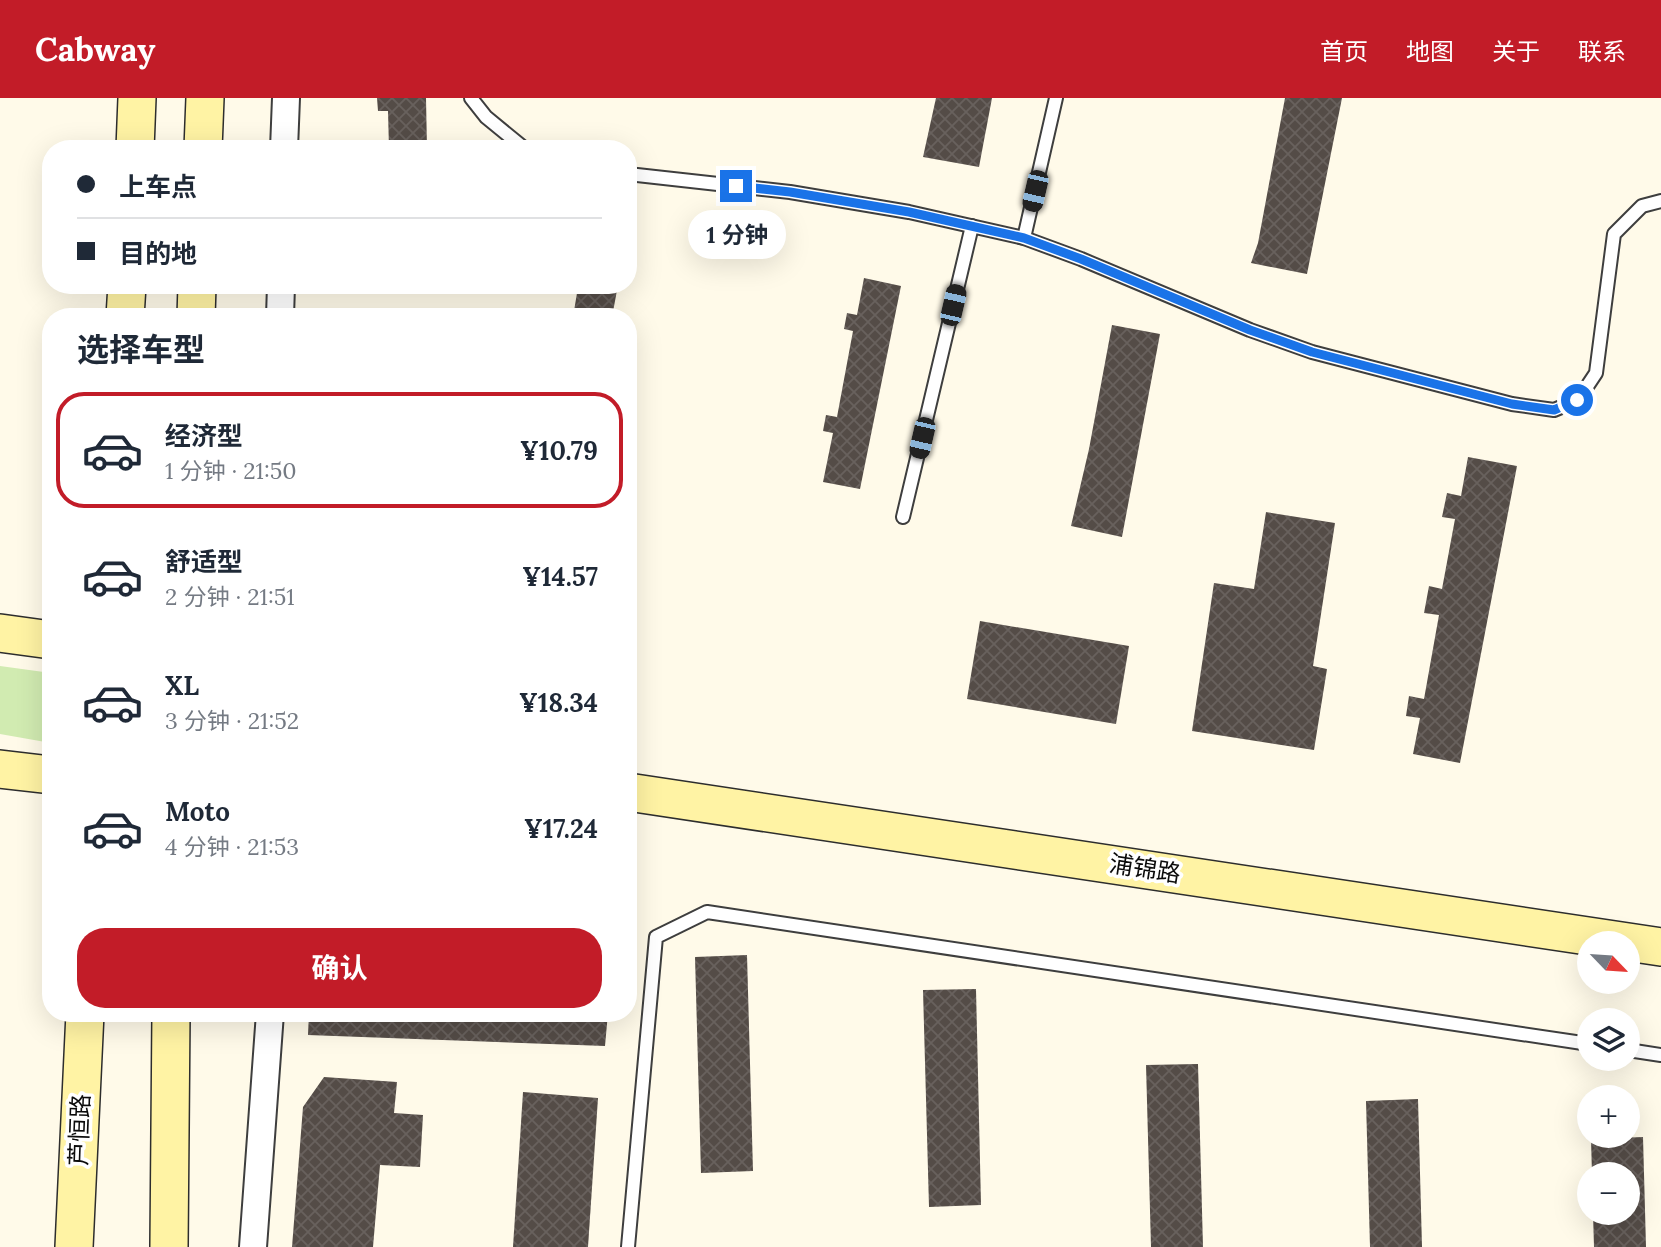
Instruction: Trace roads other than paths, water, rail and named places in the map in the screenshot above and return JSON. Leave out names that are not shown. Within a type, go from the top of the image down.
[{"type":"street","points":[[136,140],[138,98]]},
{"type":"street","points":[[203,140],[205,98]]},
{"type":"street","points":[[284,140],[286,98]]},
{"type":"street","points":[[0,633],[42,639]]},
{"type":"street","points":[[0,769],[42,774]]},
{"type":"street","name":"浦锦路","points":[[637,793],[1661,947]]},
{"type":"street","name":"芦恒路","points":[[74,1247],[85,1022]]},
{"type":"street","points":[[169,1247],[172,1022]]},
{"type":"street","points":[[253,1247],[269,1022]]},
{"type":"lane","points":[[471,98],[486,117],[515,140]]},
{"type":"lane","points":[[1024,238],[1056,98]]},
{"type":"lane","points":[[637,175],[790,192],[909,212],[1024,238],[1250,330],[1312,352],[1512,404],[1554,410],[1577,400],[1596,373],[1614,234],[1642,206],[1661,201]]},
{"type":"lane","points":[[903,517],[972,226]]},
{"type":"lane","points":[[628,1247],[656,937],[707,912],[1577,1042]]},
{"type":"lane","points":[[1640,1052],[1661,1055]]}]
